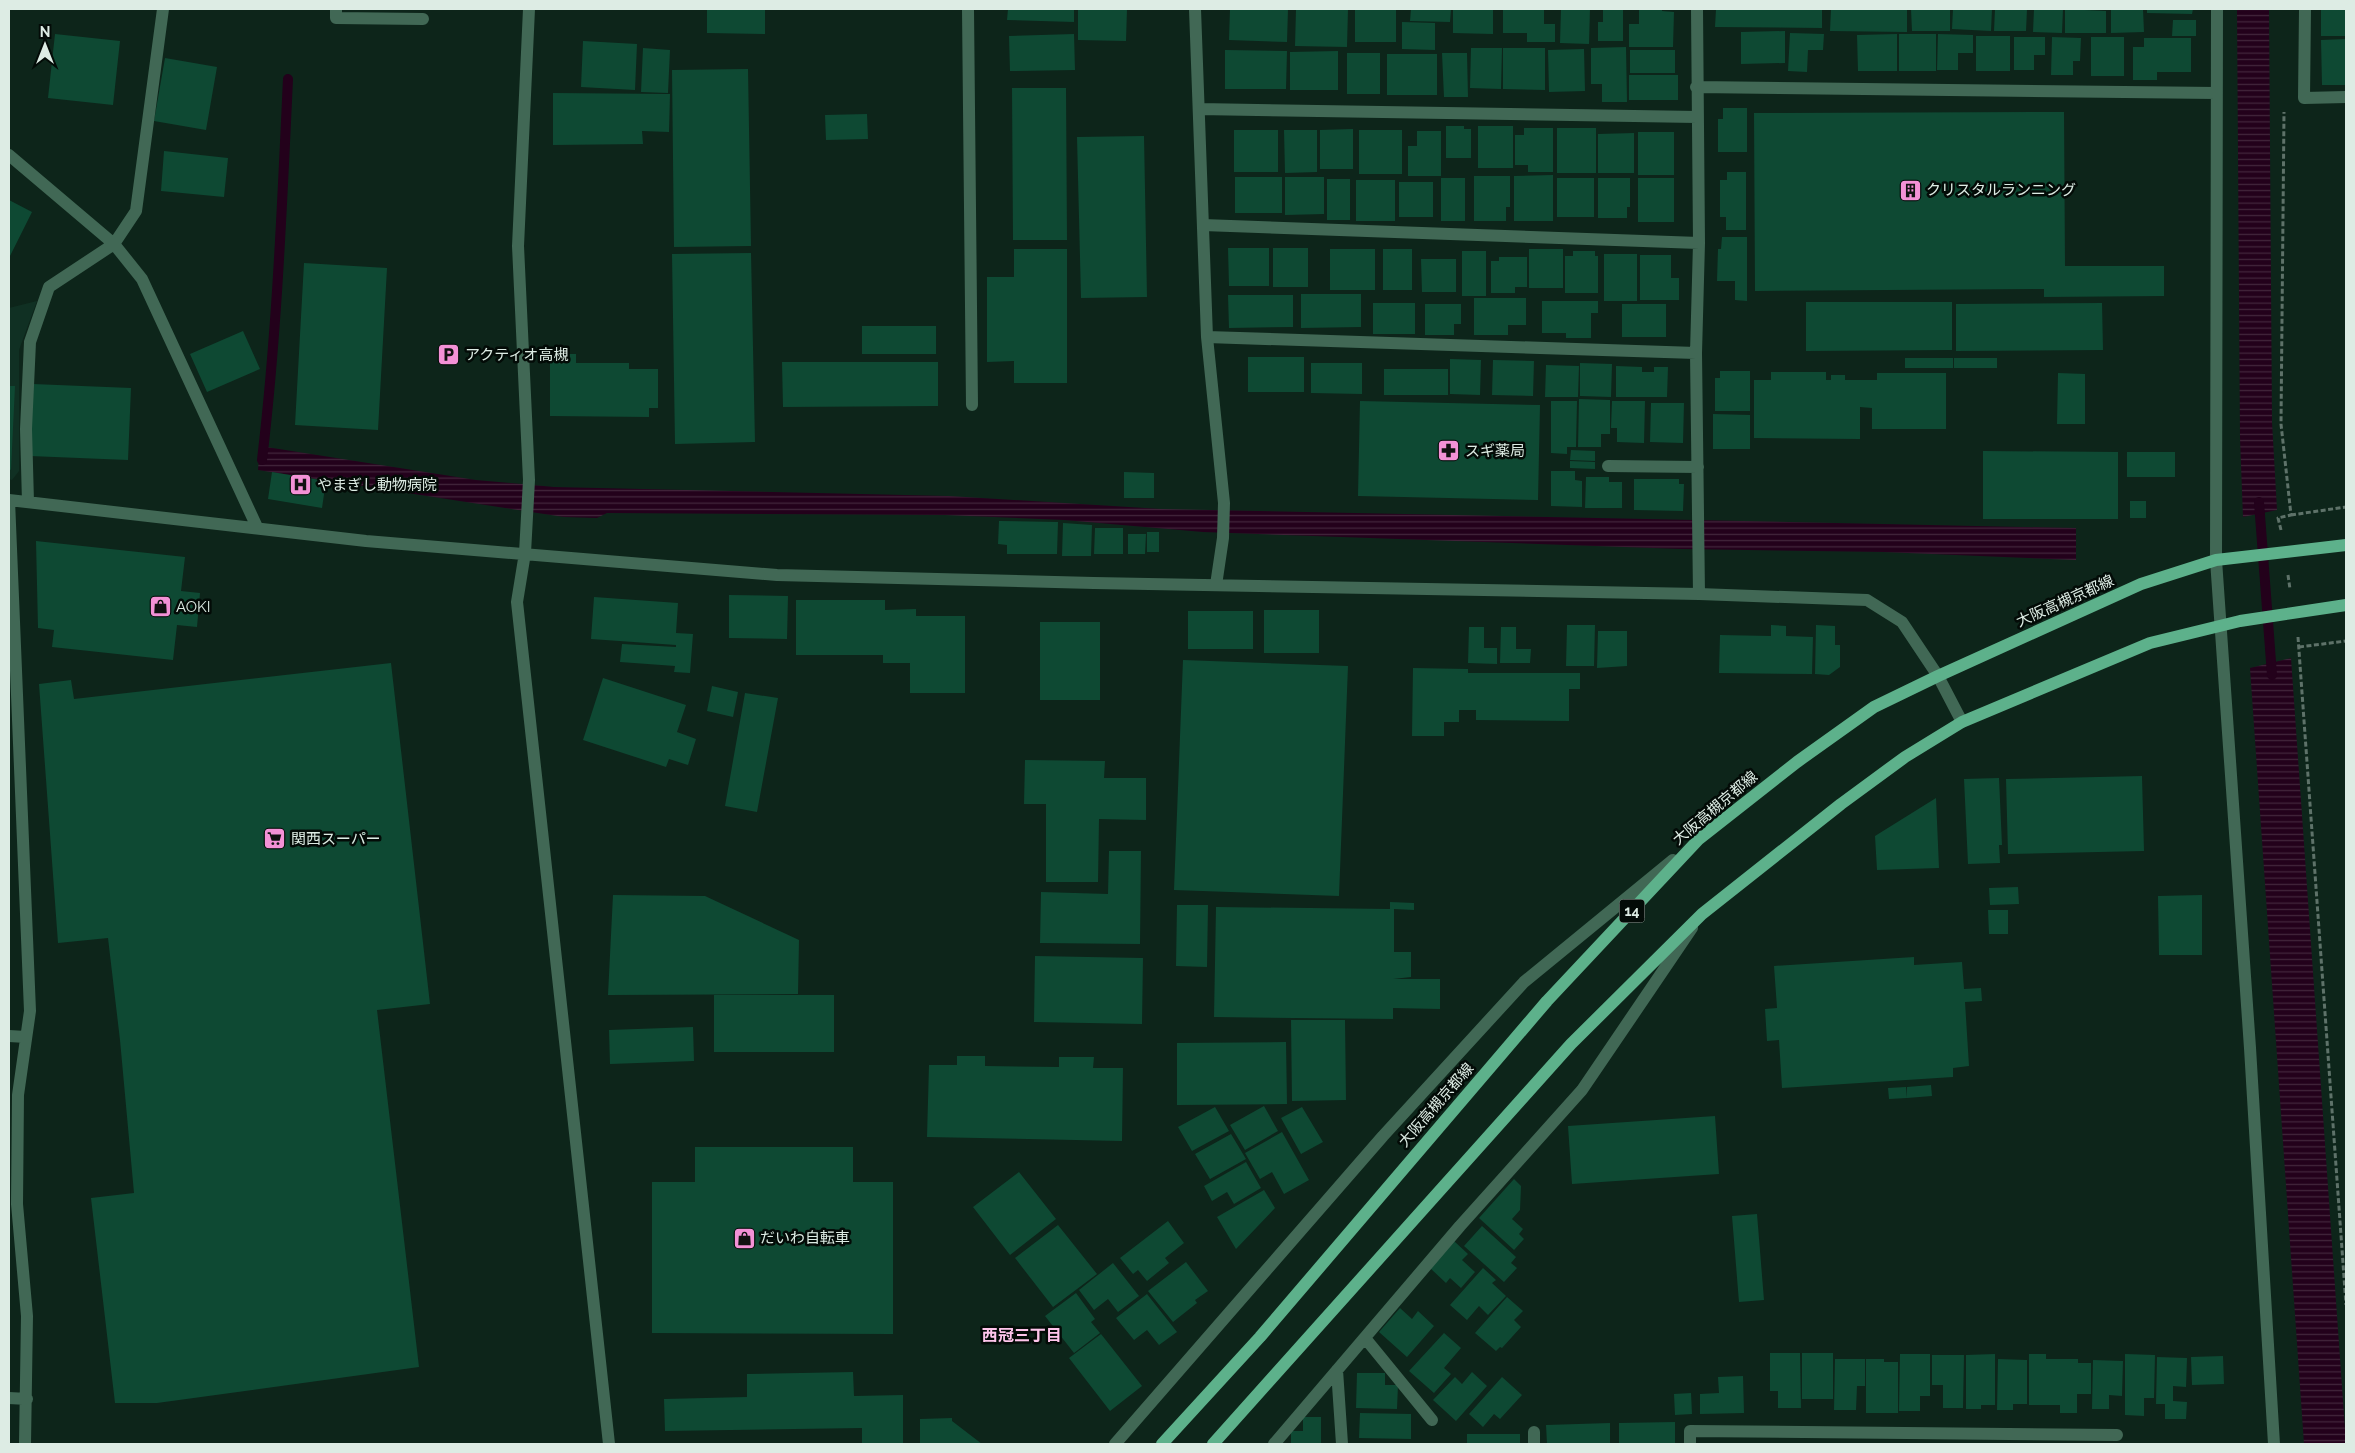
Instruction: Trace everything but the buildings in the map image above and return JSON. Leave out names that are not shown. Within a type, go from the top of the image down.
[{"type":"main road","name":"大阪高槻京都線","points":[[1162,1444],[1260,1336],[1547,1001],[1700,839],[1797,762],[1874,707],[2141,584],[2216,560],[2287,550],[2346,545]]},
{"type":"main road","points":[[1213,1444],[1571,1044],[1702,914],[1841,804],[1905,757],[1962,722],[2150,643],[2240,621],[2346,605]]},
{"type":"street","points":[[28,502],[26,429],[30,342],[49,287],[114,244],[136,211],[163,9]]},
{"type":"street","points":[[336,9],[336,18],[423,19]]},
{"type":"street","points":[[529,9],[518,246],[529,480],[525,553],[517,602],[609,1444]]},
{"type":"street","points":[[968,9],[972,405]]},
{"type":"street","points":[[1195,9],[1207,336],[1224,503],[1223,538],[1216,585]]},
{"type":"street","points":[[1697,9],[1696,87],[1699,242],[1696,353],[1699,594]]},
{"type":"street","points":[[2218,9],[2216,93],[2216,560],[2274,1444]]},
{"type":"street","points":[[2305,9],[2304,98],[2346,97]]},
{"type":"street","points":[[1696,87],[2216,93]]},
{"type":"street","points":[[1199,109],[1697,117]]},
{"type":"street","points":[[9,155],[114,244],[142,279],[257,527]]},
{"type":"street","points":[[1203,225],[1699,242]]},
{"type":"street","points":[[1207,336],[1696,353]]},
{"type":"street","points":[[1608,466],[1698,467]]},
{"type":"street","points":[[25,1444],[27,1316],[17,1204],[18,1095],[30,1011],[9,500],[366,541],[777,575],[1699,594],[1867,600],[1902,622],[1938,676],[1962,722]]},
{"type":"street","points":[[1114,1444],[1383,1136],[1524,982],[1700,839]]},
{"type":"street","points":[[1274,1444],[1460,1226],[1582,1090],[1702,914]]},
{"type":"street","points":[[9,1036],[26,1037]]},
{"type":"street","points":[[1365,1338],[1432,1420]]},
{"type":"street","points":[[1338,1370],[1342,1444]]},
{"type":"street","points":[[9,1398],[27,1399]]},
{"type":"street","points":[[1690,1444],[1690,1431],[2117,1435]]},
{"type":"path","points":[[2284,106],[2281,424],[2290,515]]},
{"type":"path","points":[[2346,508],[2278,518],[2287,550],[2300,648],[2346,1305]]},
{"type":"path","points":[[2300,648],[2346,641]]},
{"type":"shaded area","points":[[2237,9],[2269,9],[2272,422],[2277,510],[2243,517],[2240,438]]},
{"type":"shaded area","points":[[37,301],[19,350],[19,471],[12,480],[9,479],[9,308]]},
{"type":"shaded area","points":[[260,446],[476,480],[554,487],[949,496],[1161,509],[2076,528],[2076,560],[1883,552],[1681,549],[1203,532],[1064,520],[945,515],[607,513],[597,518],[564,517],[258,470]]},
{"type":"shaded area","points":[[2291,658],[2346,1444],[2304,1444],[2250,668]]},
{"type":"waterway","points":[[262,460],[275,317],[288,79]]},
{"type":"waterway","points":[[2259,502],[2272,675]]},
{"type":"place","name":"クリスタルランニング","points":[[1910,190]]},
{"type":"place","name":"アクティオ高槻","points":[[449,355]]},
{"type":"place","name":"スギ薬局","points":[[1449,451]]},
{"type":"place","name":"やまぎし動物病院","points":[[301,485]]},
{"type":"place","name":"AOKI","points":[[160,607]]},
{"type":"place","name":"関西スーパー","points":[[275,839]]},
{"type":"place","name":"だいわ自転車","points":[[744,1238]]},
{"type":"district","name":"西冠三丁目","points":[[1022,1335]]}]
